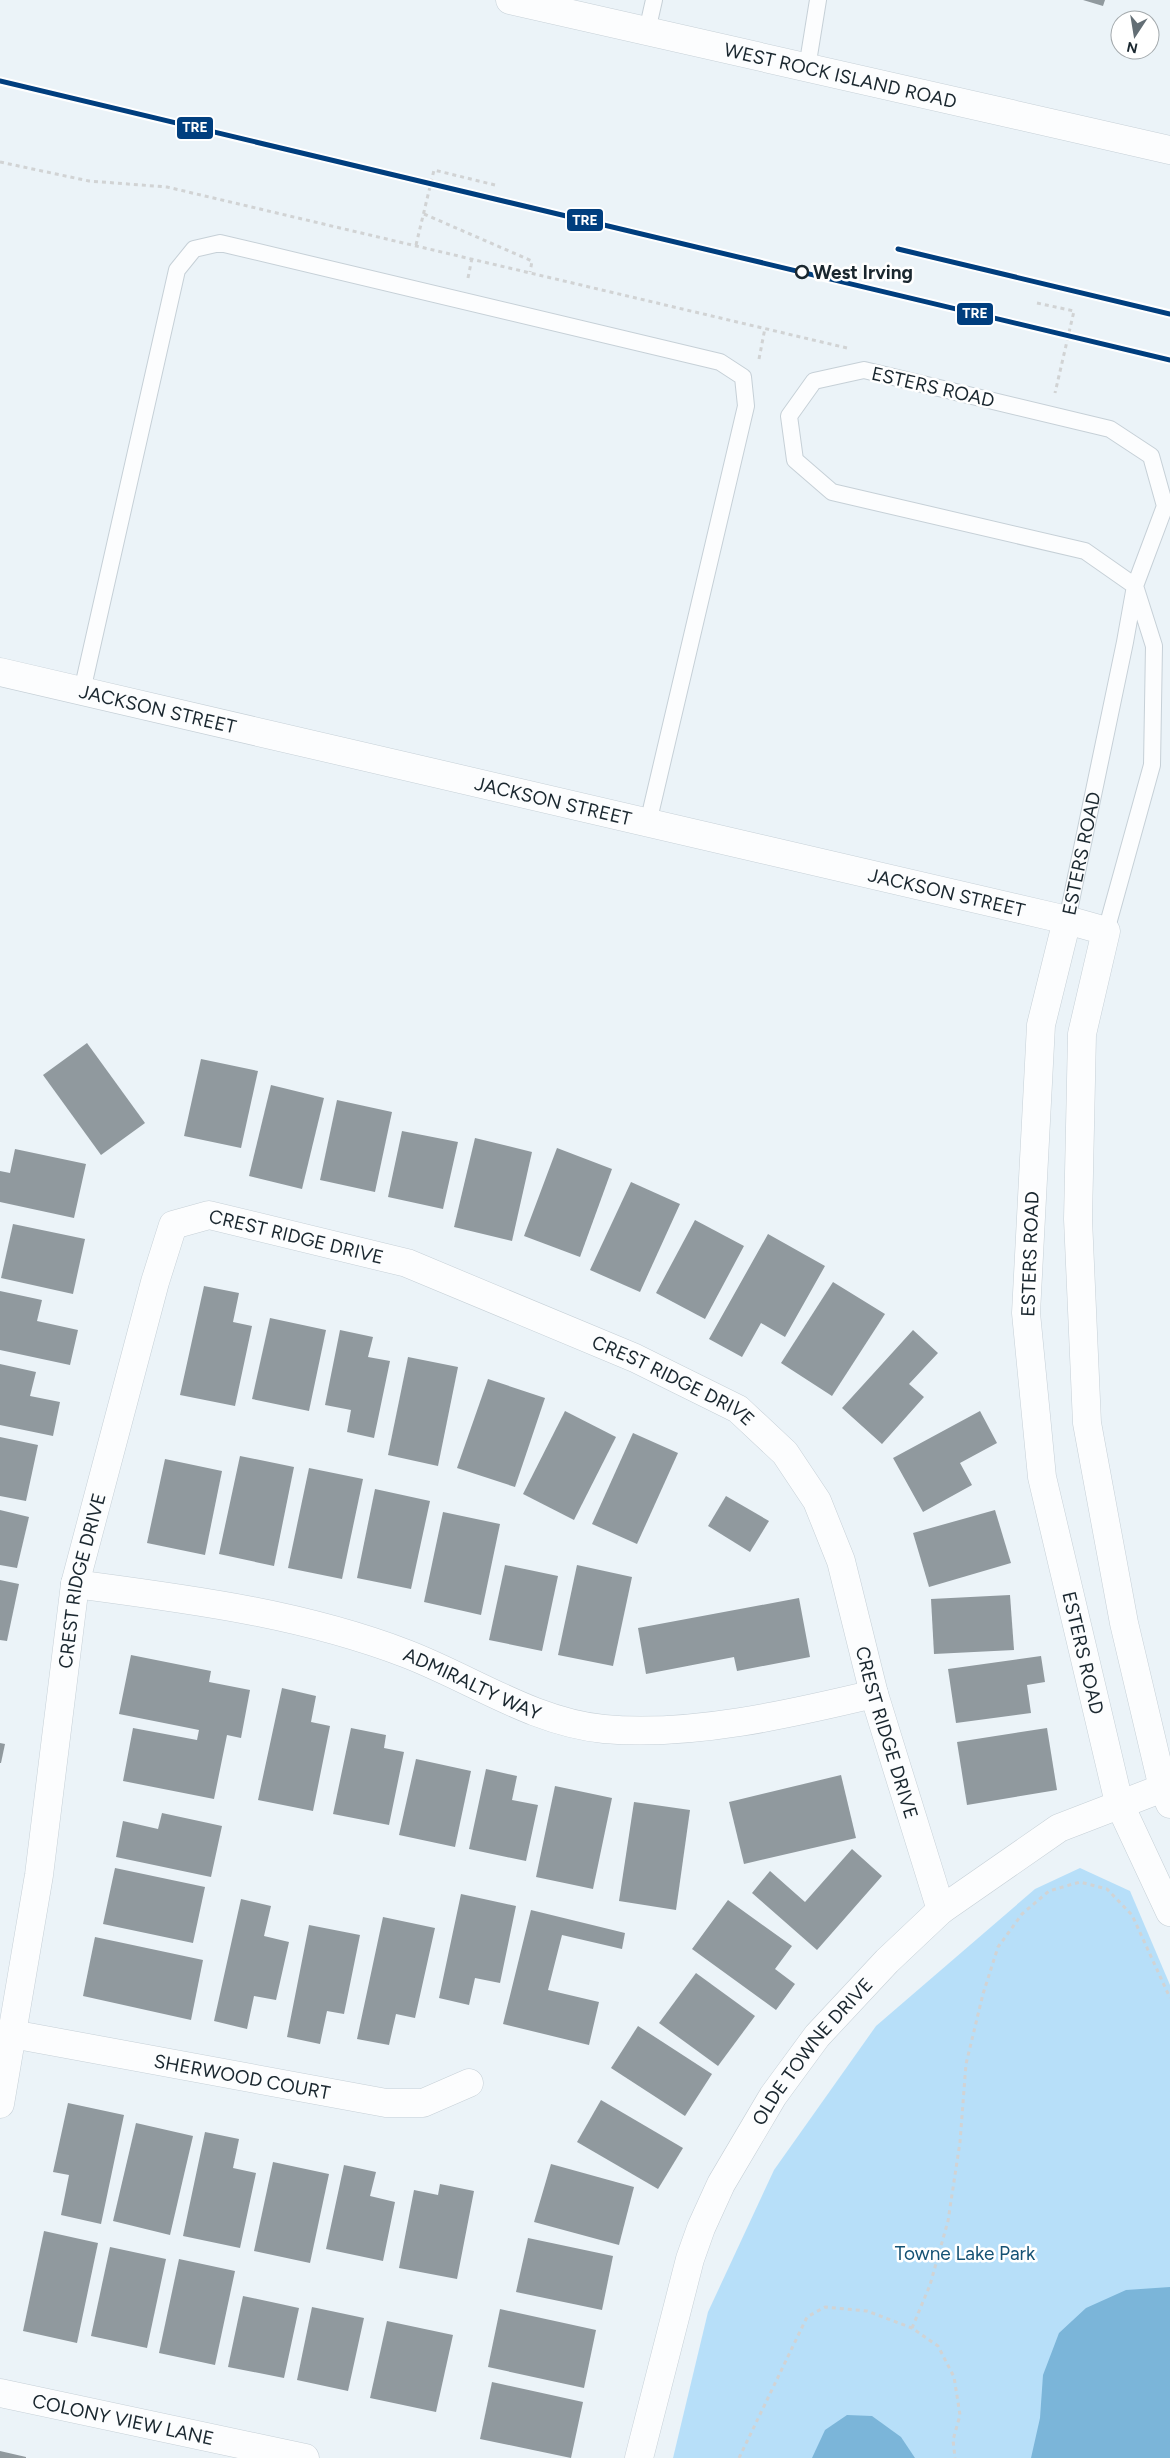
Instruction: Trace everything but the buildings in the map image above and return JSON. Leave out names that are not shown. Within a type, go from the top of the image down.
[{"type":"street","name":"WEST ROCK ISLAND ROAD","points":[[523,1],[806,68],[1170,150]]},
{"type":"street","name":"JACKSON STREET","points":[[0,672],[1067,920],[1106,931]]},
{"type":"street","name":"ESTERS ROAD","points":[[1067,920],[1041,1025],[1026,1313],[1042,1477],[1119,1803],[1170,1912]]},
{"type":"street","points":[[1106,931],[1082,1034],[1078,1219],[1087,1423],[1124,1623],[1166,1796]]},
{"type":"street","name":"CREST RIDGE DRIVE","points":[[0,2104],[39,1876],[75,1584],[155,1282],[173,1225],[209,1215],[407,1263],[635,1358],[738,1409],[785,1453],[817,1501],[840,1561],[874,1694],[941,1910]]},
{"type":"street","name":"ADMIRALTY WAY","points":[[75,1584],[213,1602],[319,1625],[408,1654],[495,1696],[567,1722],[604,1729],[658,1729],[738,1722],[776,1717],[874,1694]]},
{"type":"street","name":"OLDE TOWNE DRIVE","points":[[639,2458],[690,2259],[701,2228],[721,2184],[773,2096],[817,2036],[887,1961],[941,1910],[1059,1828],[1119,1803],[1166,1796]]},
{"type":"street","name":"SHERWOOD COURT","points":[[12,2034],[386,2102],[423,2103],[469,2083]]},
{"type":"street","name":"COLONY VIEW LANE","points":[[0,2393],[305,2458]]},
{"type":"lane","points":[[647,31],[654,0]]},
{"type":"lane","points":[[806,68],[818,0]]},
{"type":"lane","points":[[82,691],[177,270],[194,249],[220,243],[229,245],[720,362],[743,377],[746,406],[648,823]]},
{"type":"lane","name":"ESTERS ROAD","points":[[1067,920],[1135,586],[1165,506],[1151,456],[1110,429],[864,370],[814,382],[789,416],[795,460],[832,492],[1085,551],[1135,586]]},
{"type":"lane","points":[[1106,931],[1152,765],[1154,646],[1135,586]]},
{"type":"path","points":[[0,162],[89,181],[145,184],[192,193],[850,348]]},
{"type":"path","points":[[416,245],[434,170],[495,185]]},
{"type":"path","points":[[424,214],[532,261],[530,272]]},
{"type":"path","points":[[1037,303],[1074,311],[1054,396]]},
{"type":"path","points":[[743,377],[758,363],[765,328]]},
{"type":"path","points":[[912,2328],[930,2285],[948,2221],[960,2142],[966,2064],[983,1994],[998,1947],[1022,1914],[1049,1891],[1080,1882],[1107,1889],[1132,1915],[1170,1998]]},
{"type":"path","points":[[739,2458],[807,2317],[825,2307],[867,2311],[912,2328],[938,2346],[954,2377],[960,2415],[953,2440],[955,2458]]},
{"type":"green space","name":"Towne Lake Park","points":[[1080,1868],[1130,1891],[1170,1985],[1170,2458],[673,2458],[708,2312],[774,2170],[876,2026],[1035,1889]]},
{"type":"shaded area","points":[[1170,2287],[1170,2458],[1031,2458],[1040,2418],[1043,2375],[1059,2333],[1086,2308],[1126,2290]]},
{"type":"shaded area","points":[[847,2415],[872,2416],[901,2437],[915,2458],[812,2458],[825,2430]]},
{"type":"transit line","name":"TRE","points":[[0,81],[1170,360]]},
{"type":"transit line","name":"TRE","points":[[898,249],[1170,314]]},
{"type":"place","name":"West Irving","points":[[802,272]]}]
